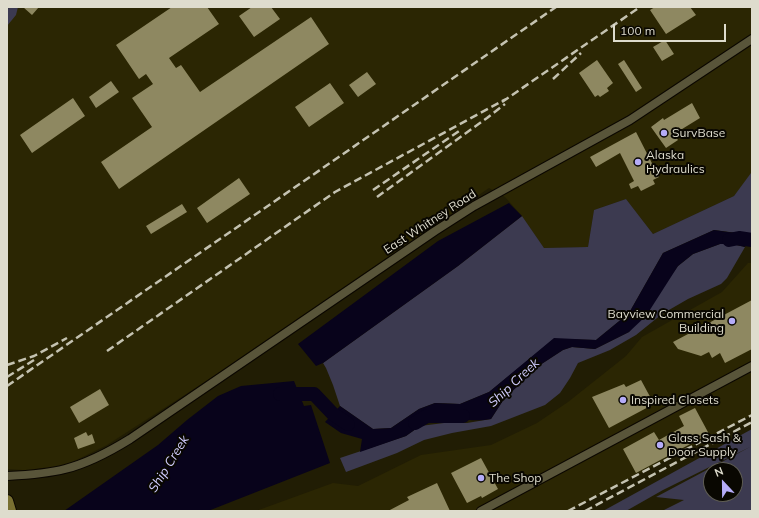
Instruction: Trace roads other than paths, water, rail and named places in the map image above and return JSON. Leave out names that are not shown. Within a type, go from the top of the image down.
[{"type":"main road","points":[[7,501],[8,510]]},
{"type":"street","name":"East Whitney Road","points":[[7,476],[42,473],[65,469],[103,455],[130,439],[474,206],[630,120],[752,39]]},
{"type":"street","points":[[480,511],[752,366]]},
{"type":"water","points":[[509,203],[522,216],[458,266],[323,363],[316,366],[298,344],[438,241]]},
{"type":"water","points":[[714,230],[749,235],[745,247],[732,244],[720,244],[693,254],[678,266],[646,316],[629,332],[595,349],[572,347],[563,350],[540,365],[504,399],[491,419],[469,420],[434,413],[406,436],[360,452],[362,439],[341,433],[325,422],[340,406],[373,429],[391,428],[419,409],[435,403],[460,404],[489,392],[554,338],[596,340],[629,313],[663,253]]},
{"type":"water","points":[[294,381],[304,406],[311,405],[330,463],[208,511],[64,511],[158,445],[218,396],[241,386]]},
{"type":"waterway","name":"Ship Creek","points":[[729,240],[739,238],[752,240]]},
{"type":"waterway","name":"Ship Creek","points":[[280,394],[314,394],[333,414],[348,424]]},
{"type":"waterway","name":"Ship Creek","points":[[415,423],[427,416],[463,416]]},
{"type":"railway","points":[[7,386],[556,7]]},
{"type":"railway","points":[[502,102],[640,7]]},
{"type":"railway","points":[[553,79],[581,53]]},
{"type":"railway","points":[[107,351],[335,192],[506,99]]},
{"type":"railway","points":[[377,197],[505,104]]},
{"type":"railway","points":[[373,190],[459,131]]},
{"type":"railway","points":[[7,365],[34,356],[67,338]]},
{"type":"railway","points":[[7,377],[34,360]]},
{"type":"railway","points":[[568,511],[752,415]]},
{"type":"railway","points":[[585,511],[752,422]]},
{"type":"place","name":"SurvBase","points":[[664,133]]},
{"type":"place","name":"Alaska Hydraulics","points":[[638,162]]},
{"type":"place","name":"Bayview Commercial Building","points":[[732,321]]},
{"type":"place","name":"Inspired Closets","points":[[623,400]]},
{"type":"place","name":"Glass Sash & Door Supply","points":[[660,445]]},
{"type":"place","name":"The Shop","points":[[481,478]]}]
